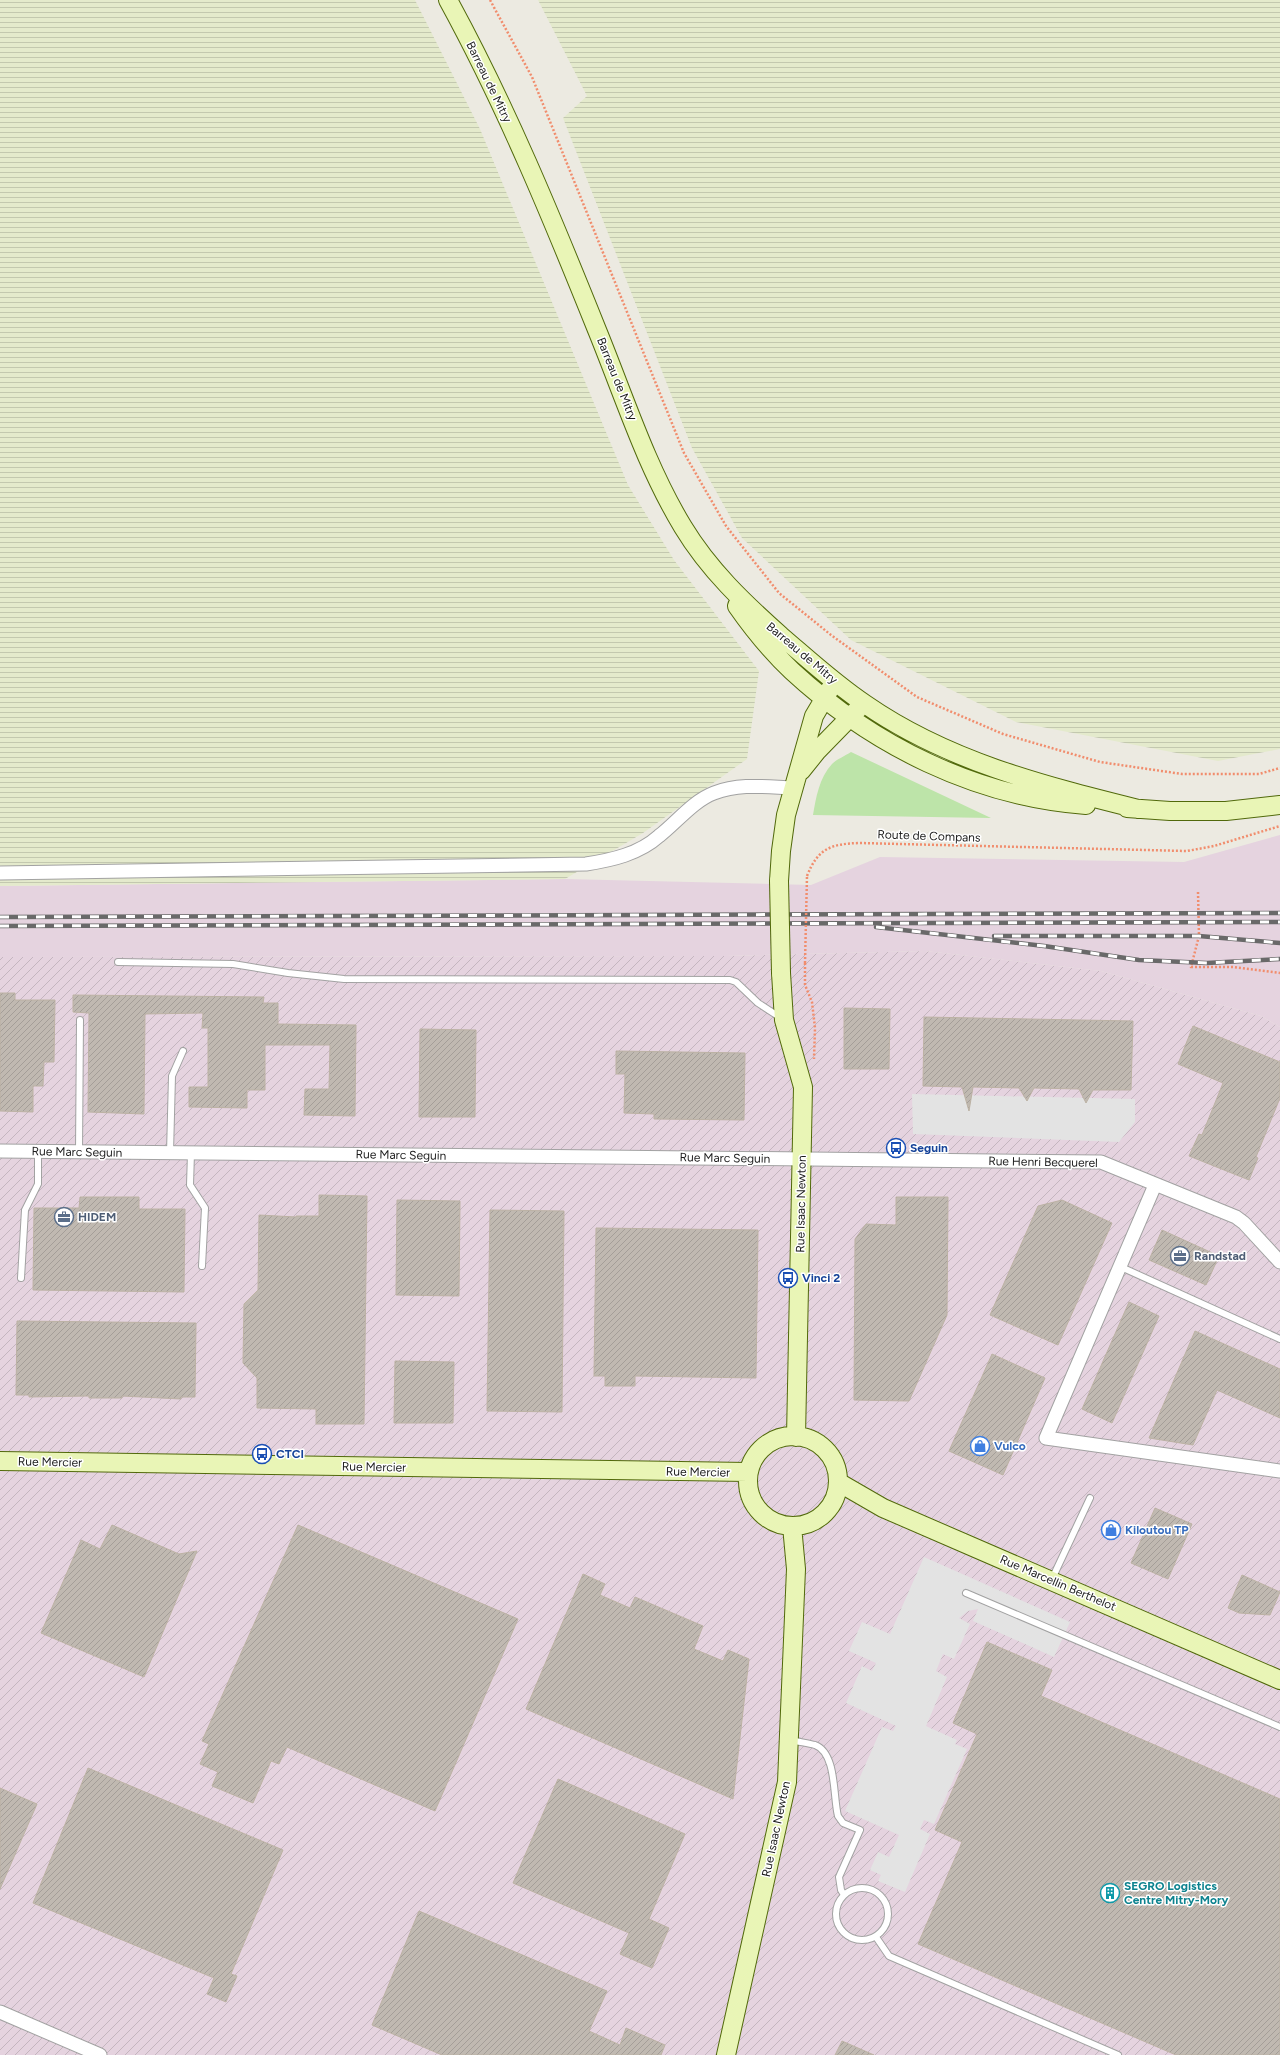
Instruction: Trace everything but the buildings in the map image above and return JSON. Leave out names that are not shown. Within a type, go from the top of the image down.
[{"type":"street","name":"Barreau de Mitry","points":[[448,0],[510,124],[560,236],[656,474],[683,527],[721,580],[764,620],[863,704],[925,740],[970,760],[1025,780],[1138,809]]},
{"type":"street","points":[[721,580],[736,606],[759,636],[791,670],[823,698],[849,717],[924,761],[969,780],[1014,795],[1063,803],[1138,809],[1226,811],[1280,805]]},
{"type":"street","name":"Rue Isaac Newton","points":[[796,1437],[803,1087],[784,1020],[781,973],[780,881],[783,832],[804,748],[814,716],[823,698],[835,681]]},
{"type":"street","points":[[0,873],[586,864],[610,860],[645,846],[658,838],[701,800],[714,793],[737,787],[796,782],[817,751],[863,704]]},
{"type":"street","name":"Rue Marc Seguin","points":[[0,1151],[801,1160]]},
{"type":"street","name":"Rue Henri Becquerel","points":[[801,1160],[1100,1162],[1236,1217],[1244,1223],[1280,1262]]},
{"type":"street","points":[[1155,1185],[1121,1267],[1046,1438],[1280,1471]]},
{"type":"street","points":[[786,1436],[796,1437],[816,1443],[828,1453],[835,1467],[838,1482],[835,1496],[829,1508],[818,1518],[806,1524],[792,1526],[776,1523],[763,1515],[753,1502],[750,1495],[748,1488],[748,1472],[753,1459],[762,1448],[773,1440],[786,1436]]},
{"type":"street","name":"Rue Mercier","points":[[0,1461],[748,1472]]},
{"type":"street","name":"Rue Marcellin Berthelot","points":[[838,1482],[882,1508],[1280,1680]]},
{"type":"street","name":"Rue Isaac Newton","points":[[726,2055],[787,1782],[796,1570],[792,1526]]},
{"type":"street","points":[[0,2012],[100,2055]]},
{"type":"lane","points":[[118,962],[233,964],[288,973],[344,979],[730,980],[736,982],[758,1003],[784,1020]]},
{"type":"lane","points":[[79,1152],[80,1020]]},
{"type":"lane","points":[[170,1153],[172,1076],[183,1051]]},
{"type":"lane","points":[[21,1278],[25,1210],[38,1184],[38,1152]]},
{"type":"lane","points":[[191,1153],[190,1184],[205,1208],[202,1266]]},
{"type":"lane","points":[[1121,1267],[1280,1339]]},
{"type":"lane","points":[[1052,1581],[1090,1498]]},
{"type":"lane","points":[[966,1593],[1280,1727]]},
{"type":"lane","points":[[789,1740],[815,1746],[824,1751],[831,1766],[838,1816],[843,1823],[860,1830],[839,1877],[841,1890],[844,1895]]},
{"type":"lane","points":[[868,1888],[882,1897],[889,1912],[888,1921],[884,1929],[876,1937],[862,1941],[854,1939],[846,1935],[840,1928],[836,1914],[837,1906],[844,1895],[852,1890],[868,1888]]},
{"type":"lane","points":[[876,1937],[889,1956],[1118,2055]]},
{"type":"path","points":[[490,0],[532,77],[684,453],[726,526],[779,593],[831,635],[917,697],[1003,734],[1100,762],[1182,774],[1259,774],[1280,768]]},
{"type":"path","name":"Route de Compans","points":[[803,1087],[813,1074],[815,1028],[812,1002],[805,985],[807,876],[812,863],[828,848],[842,844],[859,843],[1187,852],[1214,846],[1280,826]]},
{"type":"path","points":[[1198,892],[1199,936],[1191,968],[1233,967],[1280,973]]},
{"type":"shaded area","points":[[1280,835],[1280,1027],[1261,1016],[1101,971],[925,951],[725,956],[0,957],[0,886],[565,879],[811,885],[880,857],[1184,862]]},
{"type":"shaded area","points":[[925,951],[1101,971],[1261,1016],[1280,1027],[1280,2055],[0,2055],[0,957],[725,956]]},
{"type":"shaded area","points":[[912,1094],[1135,1099],[1135,1122],[1119,1142],[913,1134]]},
{"type":"shaded area","points":[[924,1557],[1070,1622],[1054,1657],[973,1621],[978,1609],[968,1611],[959,1618],[970,1624],[954,1659],[943,1654],[936,1671],[947,1677],[926,1726],[957,1740],[955,1744],[967,1749],[934,1824],[924,1820],[920,1829],[930,1834],[905,1892],[878,1881],[881,1875],[870,1870],[878,1852],[889,1857],[899,1835],[845,1811],[882,1727],[893,1731],[896,1726],[846,1703],[862,1666],[872,1671],[876,1663],[849,1651],[862,1622],[890,1634]]},
{"type":"green space","points":[[0,0],[415,0],[480,129],[628,485],[674,560],[759,671],[747,759],[643,833],[565,879],[0,886]]},
{"type":"green space","points":[[538,0],[1280,0],[1280,749],[1218,761],[1016,722],[851,640],[742,538],[692,448],[563,118],[587,96]]},
{"type":"green space","points":[[851,752],[991,818],[813,815],[815,802],[824,775],[834,762]]},
{"type":"railway","points":[[0,917],[1280,913]]},
{"type":"railway","points":[[0,926],[1280,922]]},
{"type":"railway","points":[[876,927],[1044,946],[1139,960],[1207,963],[1280,959]]},
{"type":"railway","points":[[994,936],[1199,936],[1280,943]]},
{"type":"place","name":"Seguin","points":[[896,1148]]},
{"type":"place","name":"HIDEM","points":[[64,1217]]},
{"type":"place","name":"Randstad","points":[[1180,1256]]},
{"type":"place","name":"Vinci 2","points":[[788,1278]]},
{"type":"place","name":"Vulco","points":[[980,1446]]},
{"type":"place","name":"CTCI","points":[[262,1454]]},
{"type":"place","name":"Kiloutou TP","points":[[1111,1530]]},
{"type":"place","name":"SEGRO Logistics Centre Mitry-Mory","points":[[1110,1893]]}]
